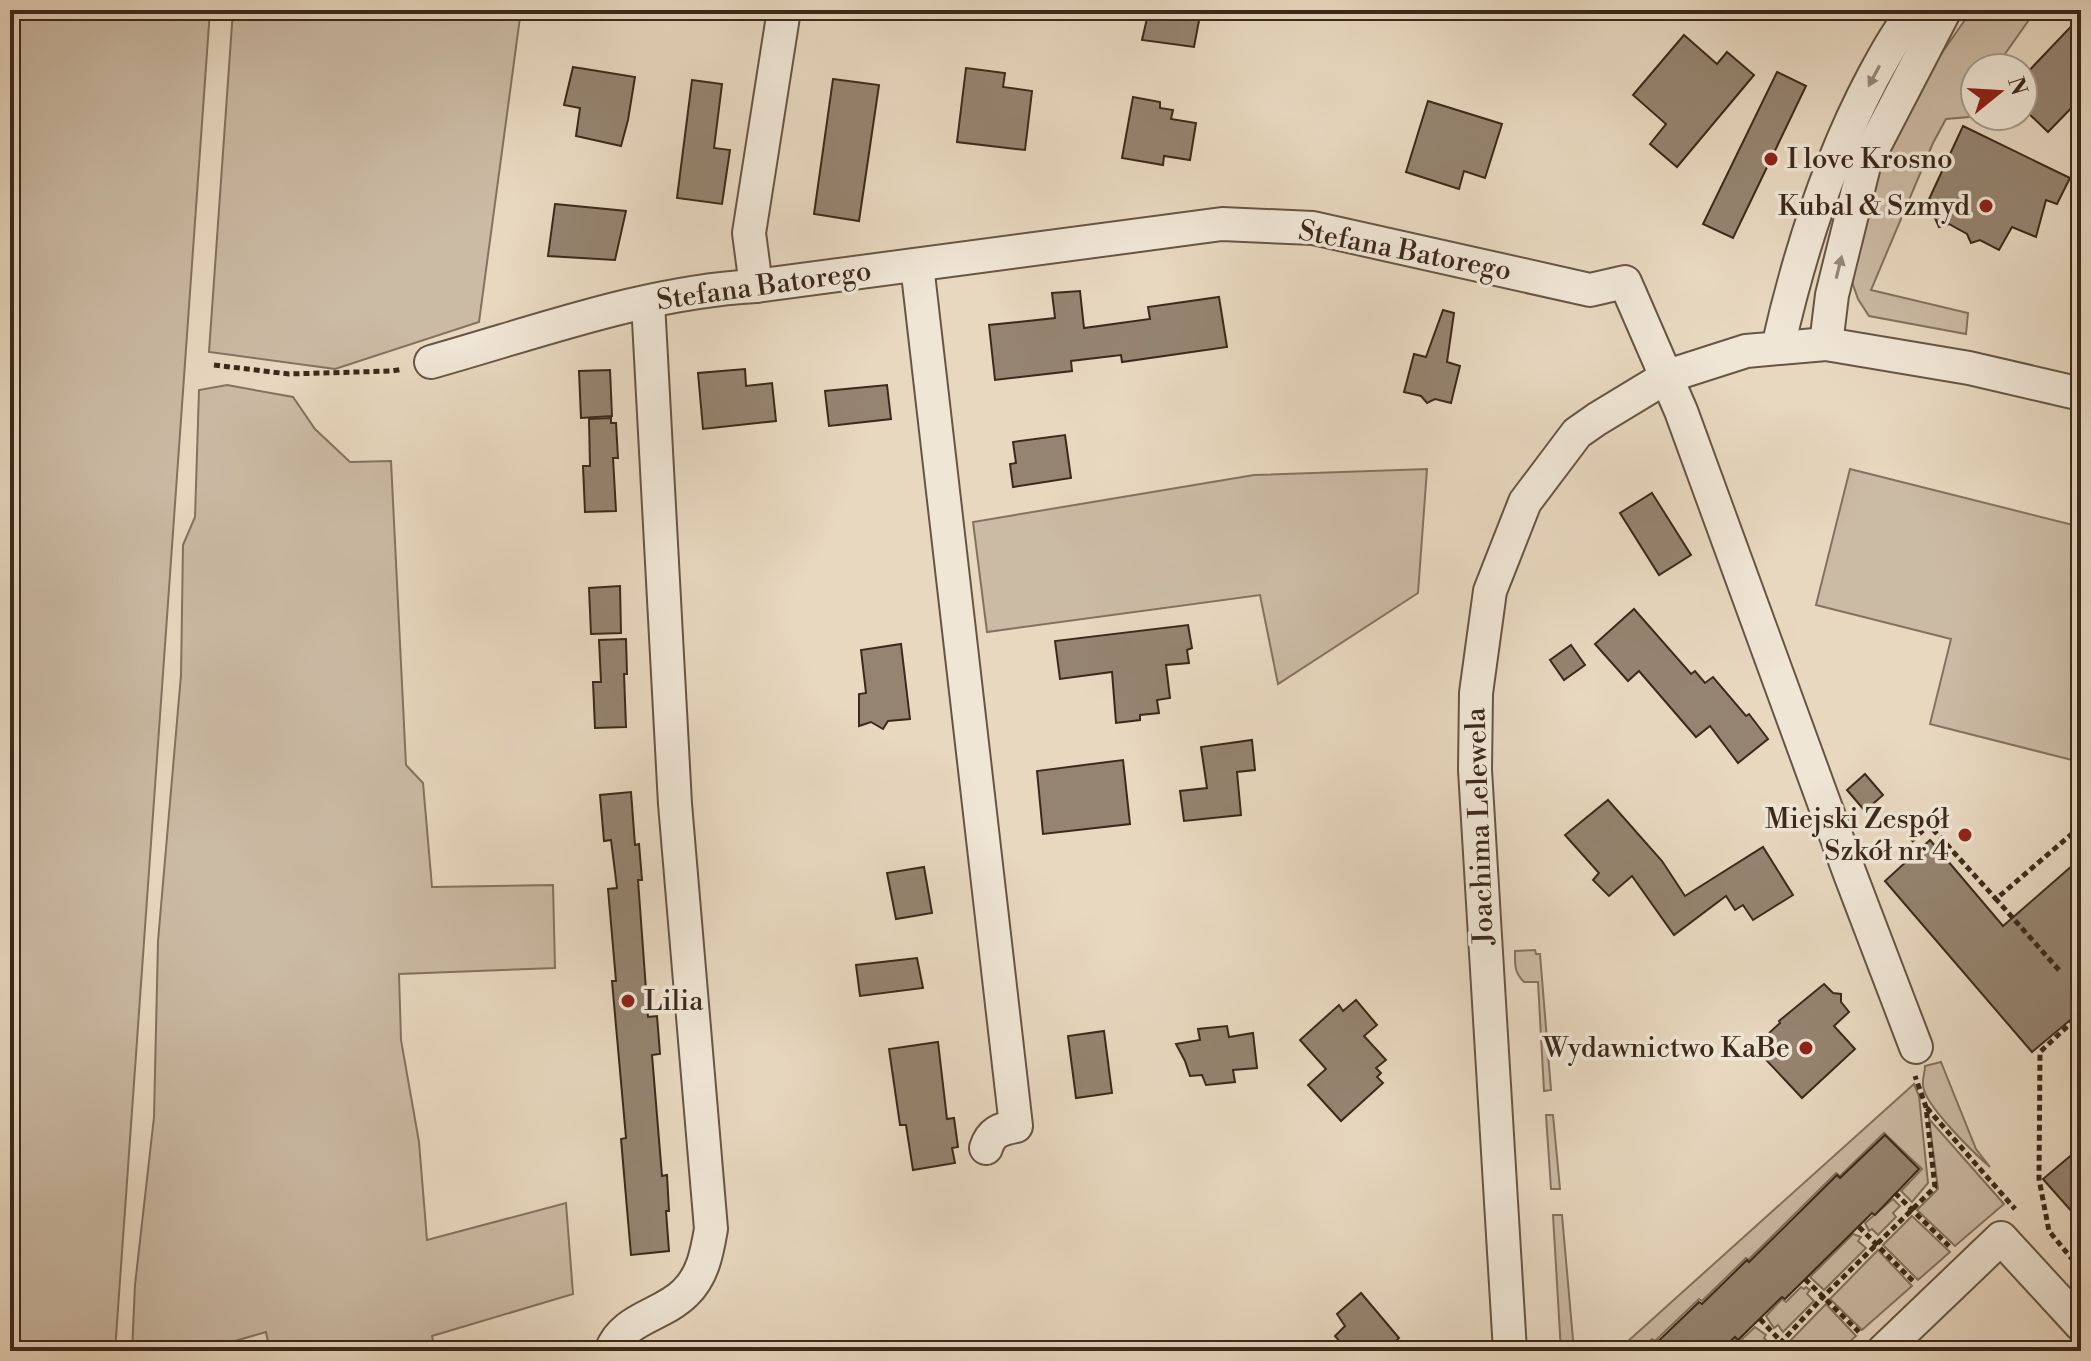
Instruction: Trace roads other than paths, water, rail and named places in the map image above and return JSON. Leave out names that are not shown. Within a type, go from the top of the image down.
[{"type":"street","points":[[756,286],[749,233],[784,10]]},
{"type":"street","points":[[1778,347],[1803,251],[1844,135],[1898,30],[1915,10]]},
{"type":"street","points":[[1826,344],[1832,295],[1864,166],[1945,10]]},
{"type":"street","name":"Stefana Batorego","points":[[431,362],[648,302],[719,288],[756,286],[1222,224],[1313,228],[1590,290],[1625,282],[1668,376]]},
{"type":"street","points":[[917,265],[1016,1126],[999,1129],[989,1137],[986,1148]]},
{"type":"street","points":[[611,1351],[624,1331],[685,1294],[706,1256],[711,1229],[675,804],[648,302]]},
{"type":"street","points":[[1916,1047],[1668,376],[1746,351],[1826,344],[1969,368],[2081,394]]},
{"type":"street","name":"Joachima Lelewela","points":[[1510,1351],[1475,770],[1476,693],[1490,591],[1525,502],[1577,433],[1668,376]]},
{"type":"street","points":[[1872,1342],[2001,1238],[2078,1313]]},
{"type":"place","name":"I love Krosno","points":[[1771,159]]},
{"type":"place","name":"Kubal & Szmyd","points":[[1986,206]]},
{"type":"place","name":"Miejski Zespół Szkół nr 4","points":[[1965,835]]},
{"type":"place","name":"Lilia","points":[[628,1001]]},
{"type":"place","name":"Wydawnictwo KaBe","points":[[1806,1048]]}]
